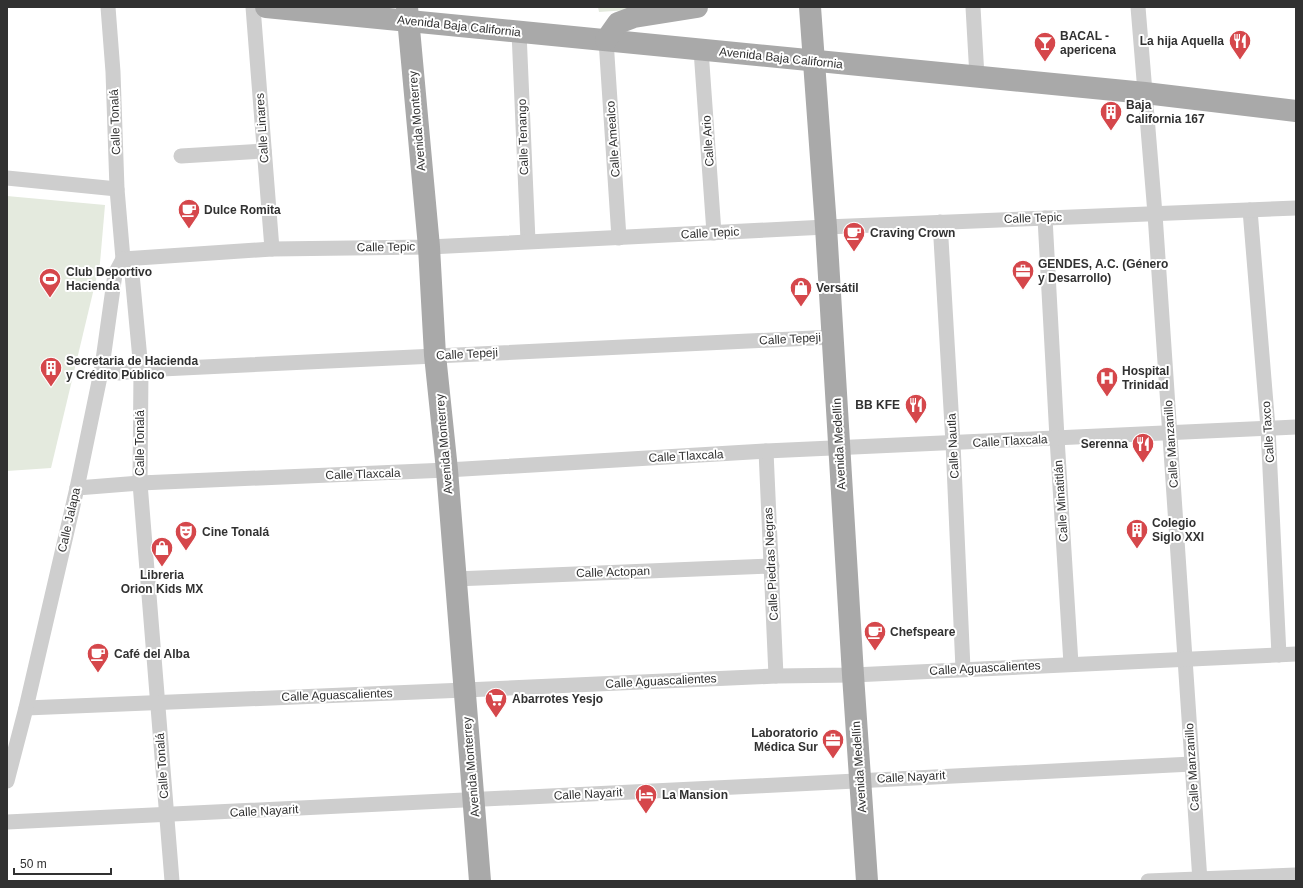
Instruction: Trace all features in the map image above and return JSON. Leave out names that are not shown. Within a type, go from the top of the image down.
[{"type":"main road","name":"Avenida Baja California","points":[[266,7],[408,14],[519,32],[1145,94],[1296,111]]},
{"type":"main road","points":[[606,40],[618,23],[634,17],[698,7]]},
{"type":"main road","name":"Avenida Medellín","points":[[810,7],[826,227],[867,881]]},
{"type":"main road","name":"Avenida Monterrey","points":[[408,14],[429,247],[435,355],[447,470],[480,881]]},
{"type":"street","name":"Calle Tonalá","points":[[108,7],[113,72],[117,189],[123,259],[132,274],[141,370],[140,483],[172,881]]},
{"type":"street","name":"Calle Linares","points":[[253,7],[272,249]]},
{"type":"street","points":[[974,7],[977,77]]},
{"type":"street","name":"Calle Manzanillo","points":[[1138,7],[1155,214],[1200,880]]},
{"type":"street","name":"Calle Tenango","points":[[519,32],[528,241]]},
{"type":"street","name":"Calle Amealco","points":[[606,40],[619,238]]},
{"type":"street","name":"Calle Ario","points":[[701,50],[714,233]]},
{"type":"street","points":[[181,156],[264,151]]},
{"type":"street","points":[[7,178],[117,189]]},
{"type":"street","name":"Calle Tepic","points":[[123,259],[272,249],[429,247],[826,227],[1296,208]]},
{"type":"street","name":"Calle Taxco","points":[[1250,210],[1268,428],[1279,655]]},
{"type":"street","name":"Calle Minatitlán","points":[[1045,218],[1056,438],[1071,664]]},
{"type":"street","name":"Calle Nautla","points":[[940,222],[953,443],[963,669]]},
{"type":"street","name":"Calle Jalapa","points":[[7,781],[26,708],[77,488],[102,367],[115,274],[123,259]]},
{"type":"street","name":"Calle Tepeji","points":[[102,367],[119,372],[435,355],[833,337]]},
{"type":"street","name":"Calle Tlaxcala","points":[[77,488],[140,483],[447,470],[766,451],[1170,434],[1296,427]]},
{"type":"street","name":"Calle Piedras Negras","points":[[766,451],[776,676]]},
{"type":"street","name":"Calle Actopan","points":[[455,579],[772,566]]},
{"type":"street","name":"Calle Aguascalientes","points":[[26,708],[776,676],[853,675],[1296,654]]},
{"type":"street","name":"Calle Nayarit","points":[[7,822],[166,816],[1192,764]]},
{"type":"street","points":[[1148,881],[1296,875]]},
{"type":"shaded area","points":[[598,7],[672,7],[599,12]]},
{"type":"shaded area","name":"Club Deportivo Hacienda","points":[[7,196],[105,205],[100,263],[51,468],[7,471]]},
{"type":"place","name":"La hija Aquella","points":[[1240,60]]},
{"type":"place","name":"BACAL - apericena","points":[[1045,62]]},
{"type":"place","name":"Baja California 167","points":[[1111,132]]},
{"type":"place","name":"Dulce Romita","points":[[189,230]]},
{"type":"place","name":"Craving Crown","points":[[854,252]]},
{"type":"place","name":"GENDES, A.C. (Género y Desarrollo)","points":[[1023,290]]},
{"type":"place","name":"Club Deportivo Hacienda","points":[[50,298]]},
{"type":"place","name":"Versátil","points":[[801,308]]},
{"type":"place","name":"Secretaria de Hacienda y Crédito Público","points":[[51,388]]},
{"type":"place","name":"Hospital Trinidad","points":[[1107,398]]},
{"type":"place","name":"BB KFE","points":[[916,424]]},
{"type":"place","name":"Serenna","points":[[1143,464]]},
{"type":"place","name":"Colegio Siglo XXI","points":[[1137,550]]},
{"type":"place","name":"Cine Tonalá","points":[[186,552]]},
{"type":"place","name":"Libreria Orion Kids MX","points":[[162,568]]},
{"type":"place","name":"Chefspeare","points":[[875,652]]},
{"type":"place","name":"Café del Alba","points":[[98,674]]},
{"type":"place","name":"Abarrotes Yesjo","points":[[496,718]]},
{"type":"place","name":"Laboratorio Médica Sur","points":[[833,760]]},
{"type":"place","name":"La Mansion","points":[[646,814]]}]
